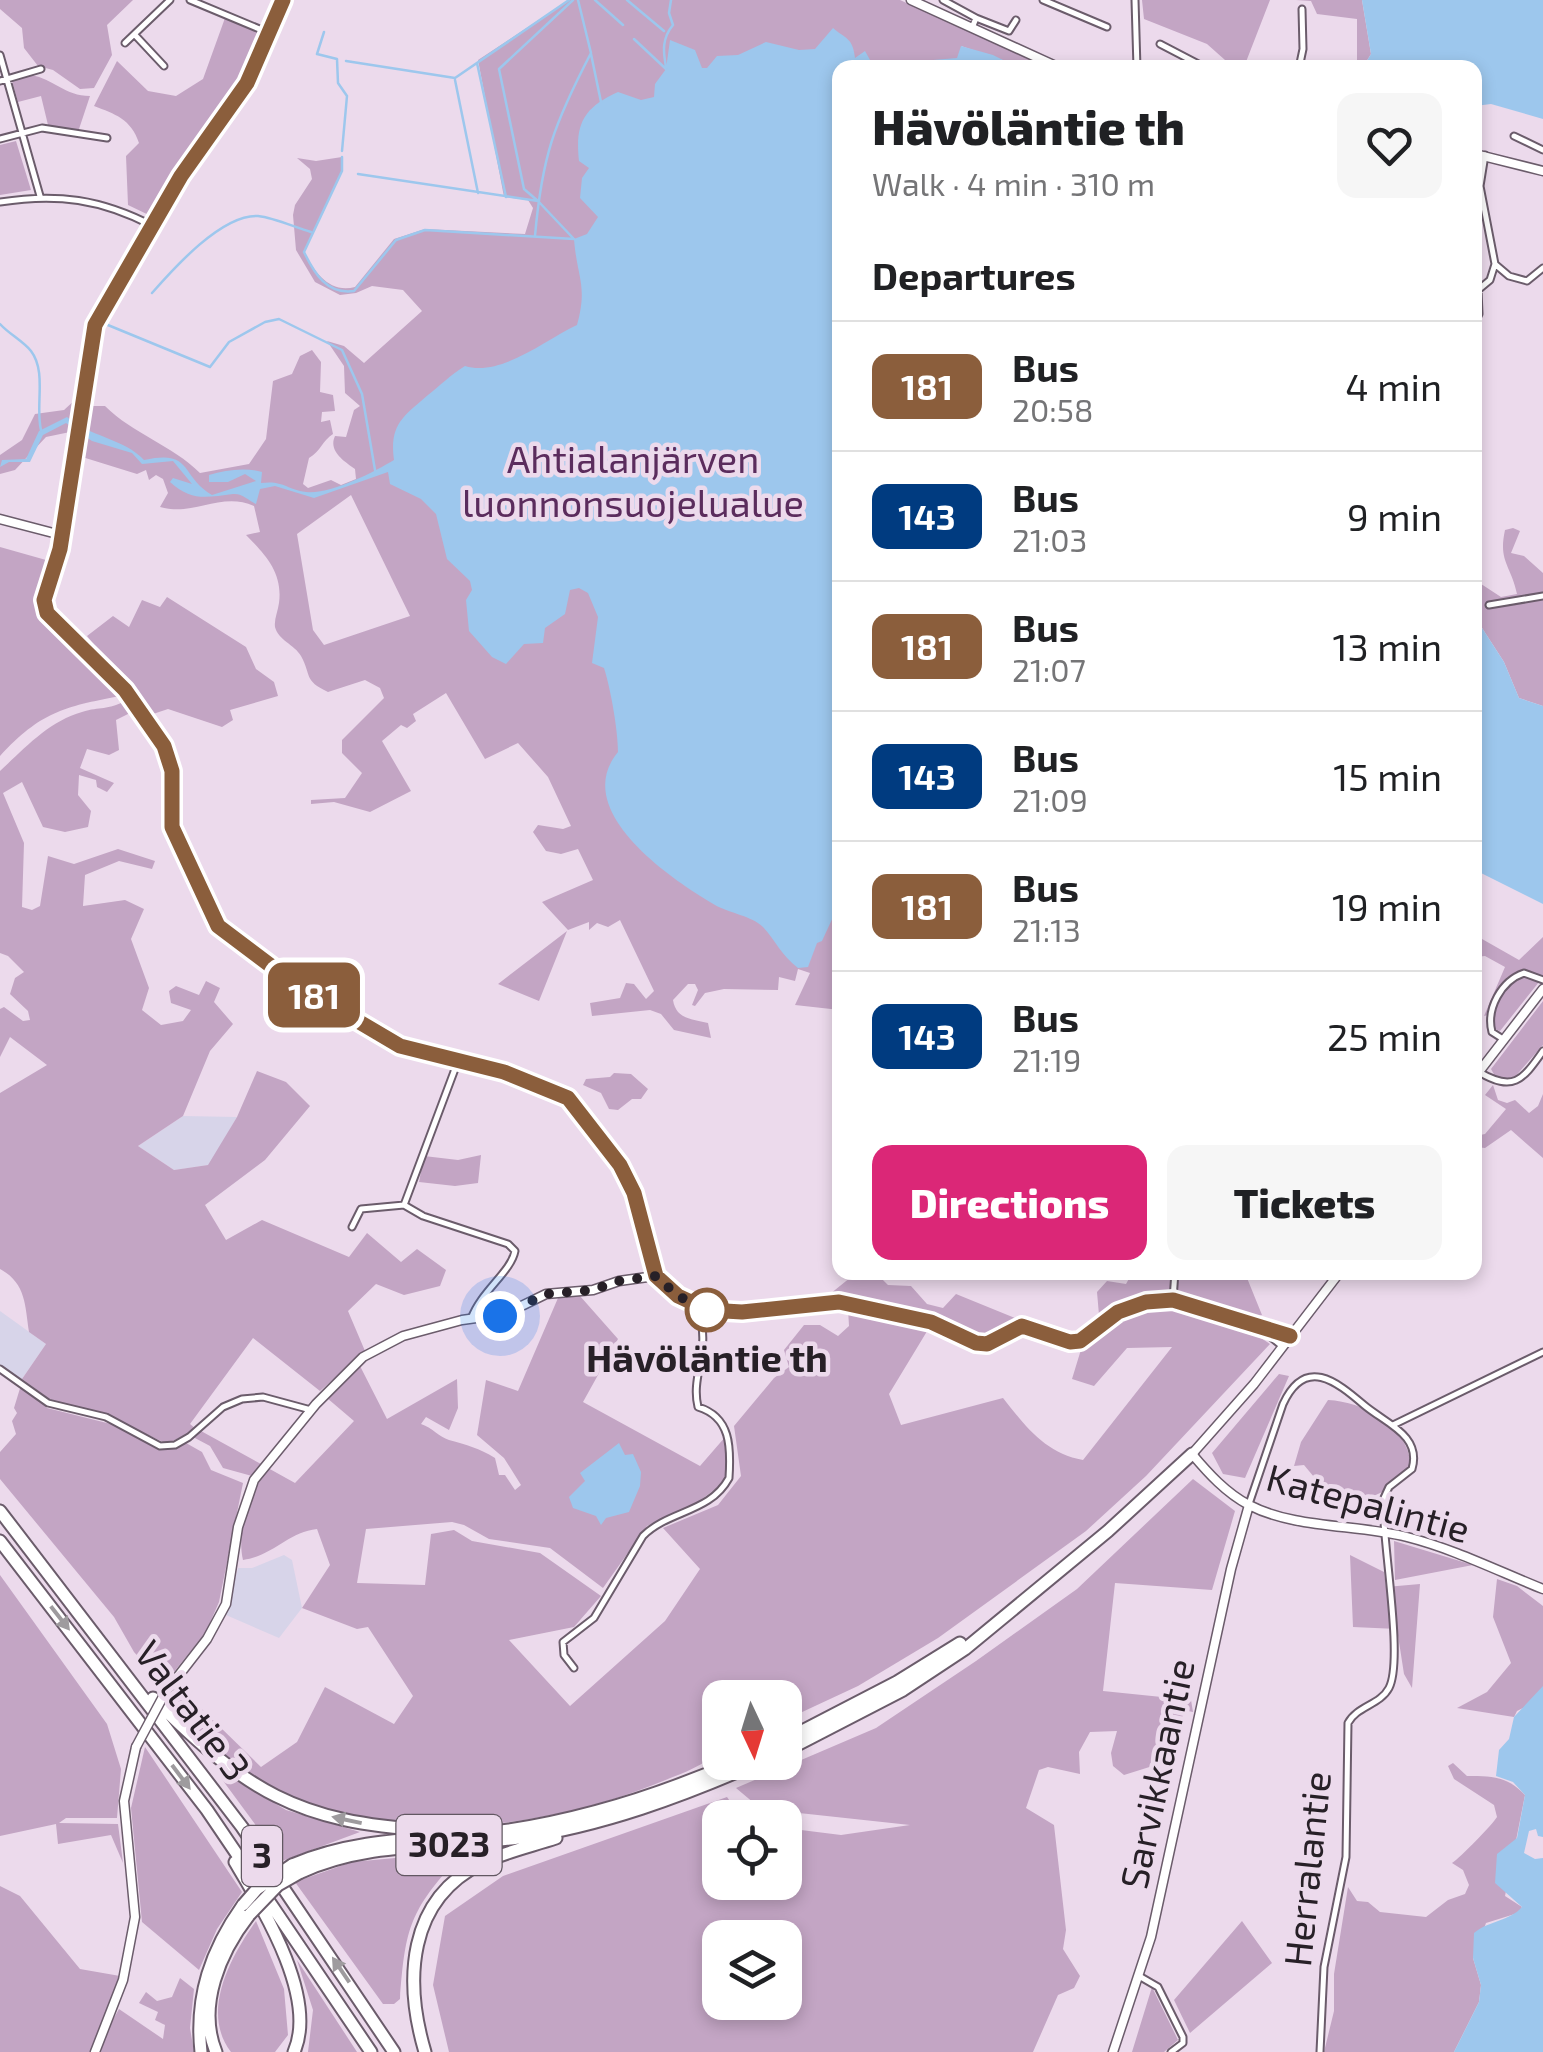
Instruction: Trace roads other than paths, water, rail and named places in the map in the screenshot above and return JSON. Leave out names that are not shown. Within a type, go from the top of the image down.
[{"type":"highway","points":[[802,1742],[917,1682],[990,1631],[1192,1454]]},
{"type":"highway","name":"Valtatie 3","points":[[0,1511],[262,1856],[394,2052]]},
{"type":"highway","name":"Valtatie 3","points":[[0,1541],[206,1810],[371,2052]]},
{"type":"highway","points":[[802,1731],[912,1674],[1030,1595]]},
{"type":"highway","points":[[121,1666],[224,1766],[287,1802],[358,1823],[478,1833]]},
{"type":"highway","name":"3023","points":[[295,1869],[349,1845],[478,1833],[592,1813],[702,1773]]},
{"type":"highway","name":"3023","points":[[295,1869],[352,1854],[520,1838],[602,1821],[712,1780]]},
{"type":"highway","points":[[206,1810],[283,1955],[301,2020],[294,2052]]},
{"type":"highway","points":[[425,2052],[413,2005],[411,1971],[424,1922],[440,1897],[482,1863],[602,1821]]},
{"type":"highway","points":[[216,2052],[208,2026],[212,1994],[224,1954],[257,1889],[295,1869]]},
{"type":"highway","points":[[201,2052],[199,2024],[205,1976],[221,1938],[246,1910]]},
{"type":"street","points":[[126,43],[170,0]]},
{"type":"street","points":[[190,0],[269,33]]},
{"type":"street","points":[[283,0],[239,96],[190,162],[95,325],[61,535],[44,600],[47,613],[125,690],[164,746],[172,771],[172,827],[218,926],[310,993],[400,1046],[555,1090],[580,1110],[628,1180],[656,1276],[696,1306],[756,1313],[839,1302],[931,1322],[976,1343],[987,1344],[1022,1326],[1070,1342],[1085,1339],[1118,1312],[1146,1302],[1173,1300],[1290,1336]]},
{"type":"street","points":[[911,0],[1042,60]]},
{"type":"street","points":[[942,0],[1010,31],[1016,20]]},
{"type":"street","points":[[1043,0],[1107,27]]},
{"type":"street","points":[[1134,0],[1138,60]]},
{"type":"street","points":[[1300,60],[1302,10]]},
{"type":"street","points":[[972,28],[976,18]]},
{"type":"street","points":[[135,34],[164,66]]},
{"type":"street","points":[[1160,44],[1191,60]]},
{"type":"street","points":[[0,54],[4,80],[40,196]]},
{"type":"street","points":[[4,80],[41,69]]},
{"type":"street","points":[[0,139],[42,128],[107,138]]},
{"type":"street","points":[[1514,136],[1543,150]]},
{"type":"street","points":[[1482,156],[1543,171]]},
{"type":"street","points":[[0,202],[40,196],[110,206],[152,226]]},
{"type":"street","points":[[1482,197],[1494,264],[1490,280],[1482,287]]},
{"type":"street","points":[[1494,264],[1508,276],[1527,280],[1543,268]]},
{"type":"street","points":[[0,519],[61,535]]},
{"type":"street","points":[[1489,605],[1543,596]]},
{"type":"street","points":[[1503,1040],[1492,1032],[1490,1024],[1500,994],[1516,976],[1529,974],[1543,980]]},
{"type":"street","points":[[1482,1068],[1541,992]]},
{"type":"street","points":[[1482,1077],[1510,1084],[1543,1051]]},
{"type":"street","points":[[404,1205],[458,1061]]},
{"type":"street","points":[[352,1227],[361,1210],[404,1205],[422,1216],[503,1242],[515,1252],[512,1264],[488,1287],[471,1319]]},
{"type":"street","points":[[95,2052],[123,1980],[135,1917],[124,1800],[136,1747],[165,1693],[208,1640],[226,1604],[238,1527],[254,1480],[311,1410],[376,1348],[415,1332],[504,1314],[546,1294],[593,1290],[619,1281],[656,1276]]},
{"type":"street","points":[[1173,1300],[1174,1280]]},
{"type":"street","points":[[1192,1454],[1334,1280]]},
{"type":"street","points":[[574,1668],[564,1655],[563,1642],[594,1618],[643,1536],[654,1526],[710,1500],[729,1478],[723,1422],[717,1414],[698,1407],[696,1400],[704,1356],[701,1318],[696,1306]]},
{"type":"street","points":[[701,1318],[708,1310]]},
{"type":"street","points":[[1258,1326],[1282,1346]]},
{"type":"street","points":[[1393,1425],[1543,1352]]},
{"type":"street","points":[[0,1370],[48,1404],[106,1417],[160,1446],[189,1437],[223,1406],[242,1399],[262,1397],[311,1410]]},
{"type":"street","points":[[1249,1505],[1272,1432],[1295,1384],[1318,1377],[1337,1382],[1393,1425],[1410,1444],[1414,1465],[1385,1492],[1385,1532]]},
{"type":"street","name":"Katepalintie","points":[[1192,1454],[1224,1487],[1249,1505],[1274,1514],[1385,1532],[1480,1562],[1543,1590]]},
{"type":"street","name":"Sarvikkaantie","points":[[1113,2052],[1139,1976],[1166,1874],[1217,1628],[1249,1505]]},
{"type":"street","name":"Herralantie","points":[[1320,2052],[1324,1967],[1346,1857],[1348,1723],[1354,1714],[1387,1692],[1392,1672],[1385,1532]]},
{"type":"street","points":[[1139,1976],[1158,1987],[1182,2037],[1183,2043],[1172,2052]]},
{"type":"water","points":[[1362,0],[1543,0],[1543,119],[1491,104],[1482,105],[1482,60],[1367,60],[1371,54]]},
{"type":"water","name":"Ahtialanjärven luonnonsuojelualue","points":[[833,28],[851,43],[855,58],[865,51],[870,60],[832,60],[832,919],[808,967],[798,968],[758,923],[715,905],[674,878],[631,840],[615,819],[606,797],[606,774],[618,752],[617,733],[604,668],[592,663],[598,617],[588,593],[579,588],[570,590],[565,614],[545,628],[543,643],[524,644],[506,664],[492,657],[469,631],[466,600],[472,590],[470,581],[447,559],[436,514],[421,499],[390,484],[388,472],[314,498],[275,486],[260,489],[256,504],[236,494],[200,497],[185,493],[170,482],[173,478],[192,484],[173,461],[142,464],[132,453],[92,441],[66,423],[43,435],[30,462],[9,462],[0,467],[2,460],[26,459],[39,431],[67,417],[127,447],[144,460],[179,461],[212,495],[256,481],[245,474],[228,482],[209,482],[209,475],[229,471],[262,472],[261,483],[316,492],[375,470],[394,460],[396,429],[405,415],[455,373],[465,366],[479,368],[508,362],[577,325],[582,290],[574,239],[587,234],[598,217],[580,198],[582,178],[589,168],[579,161],[578,137],[589,111],[618,92],[641,100],[654,97],[655,84],[666,69],[670,40],[695,50],[702,68],[707,68],[717,56],[738,55],[766,42],[799,50],[815,49]]},
{"type":"water","points":[[961,46],[1003,60],[933,60],[957,58]]},
{"type":"water","points":[[1482,628],[1504,662],[1519,698],[1543,706],[1543,904],[1482,874]]},
{"type":"water","points":[[619,1443],[625,1455],[633,1454],[641,1472],[640,1486],[629,1512],[606,1518],[601,1525],[596,1516],[573,1508],[569,1497],[585,1481],[580,1473]]},
{"type":"water","points":[[1543,1686],[1543,1837],[1538,1836],[1536,1829],[1529,1831],[1524,1853],[1535,1859],[1543,1858],[1543,2052],[1454,2052],[1479,2002],[1481,1985],[1473,1958],[1474,1933],[1522,1907],[1495,1883],[1497,1854],[1517,1838],[1525,1795],[1513,1782],[1496,1776],[1499,1750],[1509,1739],[1514,1717]]},
{"type":"waterway","points":[[346,61],[455,78],[569,0]]},
{"type":"waterway","points":[[538,201],[524,189],[499,69],[573,0]]},
{"type":"waterway","points":[[535,236],[552,141],[591,53],[578,0]]},
{"type":"waterway","points":[[595,0],[623,25]]},
{"type":"waterway","points":[[627,0],[664,31]]},
{"type":"waterway","points":[[666,67],[664,45],[673,25],[669,13],[671,0]]},
{"type":"waterway","points":[[324,32],[317,54],[337,59],[338,83],[347,96],[342,151]]},
{"type":"waterway","points":[[634,39],[666,69]]},
{"type":"waterway","points":[[591,54],[601,102]]},
{"type":"waterway","points":[[477,63],[506,197]]},
{"type":"waterway","points":[[455,80],[478,193]]},
{"type":"waterway","points":[[342,157],[342,171],[304,252],[317,275],[336,290],[354,291],[396,240],[425,230],[574,239]]},
{"type":"waterway","points":[[358,174],[538,201],[573,238]]},
{"type":"waterway","points":[[152,293],[200,244],[244,218],[264,217],[311,232]]},
{"type":"waterway","points":[[103,323],[210,367],[229,342],[265,322],[279,319],[342,350],[362,394],[375,470]]},
{"type":"waterway","points":[[0,324],[28,347],[36,359],[41,430]]},
{"type":"place","name":"Hävöläntie th","points":[[707,1310]]}]
